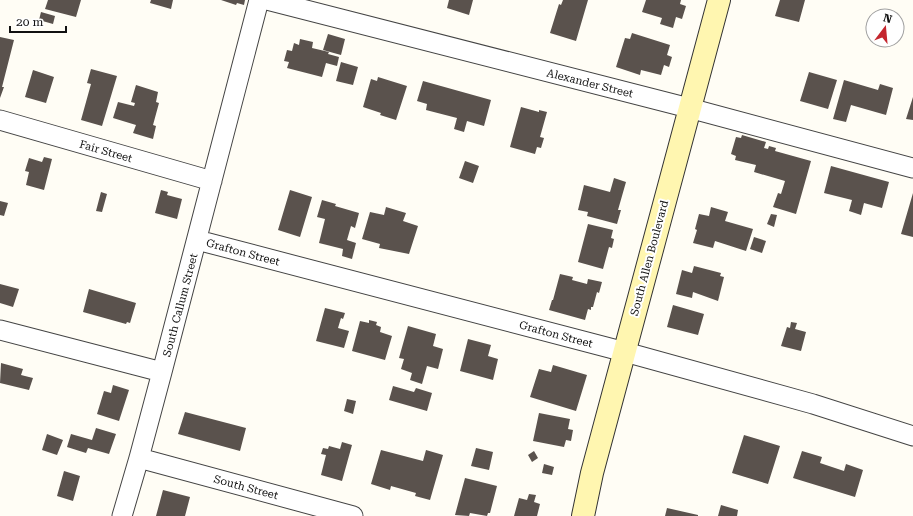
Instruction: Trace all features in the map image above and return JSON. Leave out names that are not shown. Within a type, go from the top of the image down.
[{"type":"street","name":"South Callum Street","points":[[122,516],[162,372],[259,0]]},
{"type":"street","name":"Alexander Street","points":[[267,0],[689,108],[913,168]]},
{"type":"street","name":"South Allen Boulevard","points":[[583,516],[592,473],[719,0]]},
{"type":"street","name":"Fair Street","points":[[0,120],[212,182]]},
{"type":"street","name":"Grafton Street","points":[[197,240],[625,352],[813,404],[913,436]]},
{"type":"street","points":[[0,330],[162,372]]},
{"type":"street","name":"South Street","points":[[139,458],[353,516]]},
{"type":"building","points":[[48,0],[81,0],[76,17],[45,9]]},
{"type":"building","points":[[151,0],[173,0],[171,9],[150,3]]},
{"type":"building","points":[[221,0],[245,0],[244,5],[237,3],[236,5]]},
{"type":"building","points":[[449,0],[473,0],[469,15],[447,8]]},
{"type":"building","points":[[563,0],[588,0],[576,41],[550,33],[559,4],[561,5]]},
{"type":"building","points":[[646,0],[681,0],[680,4],[686,6],[682,19],[676,17],[673,28],[660,24],[662,18],[642,12]]},
{"type":"building","points":[[780,0],[805,0],[799,22],[775,16]]},
{"type":"building","points":[[41,12],[55,16],[53,24],[39,20]]},
{"type":"building","points":[[632,33],[670,45],[667,55],[672,57],[669,67],[664,65],[661,75],[641,70],[640,75],[616,67],[625,38],[630,39]]},
{"type":"building","points":[[328,34],[345,39],[341,55],[323,50]]},
{"type":"building","points":[[0,37],[14,40],[2,87],[4,87],[0,98]]},
{"type":"building","points":[[300,39],[313,42],[312,48],[329,52],[328,54],[339,57],[337,66],[326,63],[322,77],[287,68],[289,62],[284,61],[287,50],[292,51],[294,43],[299,45]]},
{"type":"building","points":[[341,62],[358,67],[353,85],[336,81]]},
{"type":"building","points":[[91,69],[117,76],[102,126],[81,120],[91,84],[87,83]]},
{"type":"building","points":[[33,70],[54,77],[46,103],[25,97]]},
{"type":"building","points":[[809,72],[837,80],[828,109],[800,101]]},
{"type":"building","points":[[378,77],[407,86],[396,120],[380,115],[381,113],[363,107],[371,79],[377,81]]},
{"type":"building","points":[[844,80],[878,90],[880,84],[893,88],[886,115],[851,105],[846,122],[833,119]]},
{"type":"building","points":[[423,81],[491,100],[484,126],[467,121],[464,132],[454,129],[457,118],[426,110],[427,104],[417,101]]},
{"type":"building","points":[[136,85],[158,92],[156,102],[159,103],[153,125],[156,126],[153,139],[133,133],[136,125],[113,118],[118,102],[134,106],[135,103],[131,102]]},
{"type":"building","points":[[913,97],[913,120],[906,119]]},
{"type":"building","points":[[521,107],[539,112],[539,110],[547,112],[540,137],[544,138],[541,148],[537,147],[535,154],[510,147]]},
{"type":"building","points":[[742,135],[766,142],[764,148],[768,149],[769,146],[776,148],[775,151],[811,161],[796,214],[773,207],[778,193],[781,194],[785,181],[754,172],[756,165],[735,160],[736,156],[731,154],[736,137],[741,138]]},
{"type":"building","points":[[44,157],[52,159],[44,190],[26,185],[29,172],[25,171],[29,158],[42,162]]},
{"type":"building","points":[[465,161],[479,166],[473,183],[459,178]]},
{"type":"building","points":[[831,166],[889,182],[882,208],[864,203],[861,215],[849,211],[852,200],[824,193]]},
{"type":"building","points":[[614,178],[626,182],[618,210],[621,210],[617,224],[587,216],[588,212],[578,210],[584,185],[610,192]]},
{"type":"building","points":[[161,190],[168,192],[167,195],[182,199],[177,219],[155,213]]},
{"type":"building","points":[[290,190],[312,197],[300,237],[278,230]]},
{"type":"building","points":[[101,192],[107,194],[102,212],[96,211]]},
{"type":"building","points":[[913,193],[913,237],[901,234]]},
{"type":"building","points":[[322,200],[336,204],[335,206],[359,213],[355,228],[351,226],[347,240],[356,243],[352,259],[342,256],[343,249],[319,243],[325,219],[317,217]]},
{"type":"building","points":[[0,201],[8,203],[4,216],[0,215]]},
{"type":"building","points":[[386,207],[406,213],[403,221],[418,226],[409,254],[379,248],[380,244],[362,239],[370,212],[384,215]]},
{"type":"building","points":[[711,207],[728,212],[725,221],[753,229],[746,251],[715,241],[713,248],[693,243],[697,230],[695,229],[699,214],[709,216]]},
{"type":"building","points":[[771,214],[777,215],[774,227],[767,224]]},
{"type":"building","points":[[588,224],[613,230],[611,238],[614,239],[612,248],[609,247],[603,269],[578,262]]},
{"type":"building","points":[[754,237],[766,241],[762,253],[750,249]]},
{"type":"building","points":[[694,266],[721,273],[720,276],[724,277],[718,301],[693,292],[692,298],[676,294],[682,270],[692,273]]},
{"type":"building","points":[[560,274],[573,277],[572,280],[587,284],[588,279],[602,282],[599,293],[597,292],[593,307],[591,307],[591,310],[588,309],[585,320],[549,310]]},
{"type":"building","points":[[0,284],[19,289],[13,307],[0,303]]},
{"type":"building","points":[[89,289],[136,303],[130,323],[127,322],[126,324],[83,312]]},
{"type":"building","points":[[673,305],[704,314],[698,335],[667,327]]},
{"type":"building","points":[[325,308],[345,313],[343,319],[341,318],[338,328],[349,331],[344,348],[316,341]]},
{"type":"building","points":[[369,320],[377,322],[376,325],[381,327],[380,332],[392,336],[385,360],[352,351],[360,321],[369,323]]},
{"type":"building","points":[[791,322],[797,323],[795,329],[806,332],[801,351],[781,346],[787,327],[790,328]]},
{"type":"building","points":[[408,326],[436,334],[433,346],[443,349],[438,369],[427,366],[422,384],[410,380],[412,373],[401,369],[404,359],[399,358]]},
{"type":"building","points":[[468,339],[491,345],[488,356],[498,359],[493,380],[460,371]]},
{"type":"building","points":[[1,363],[23,369],[21,375],[33,378],[29,390],[0,383]]},
{"type":"building","points":[[553,365],[587,375],[576,411],[530,397],[539,369],[551,372]]},
{"type":"building","points":[[113,385],[129,390],[119,421],[97,414],[104,391],[111,393]]},
{"type":"building","points":[[393,386],[414,392],[416,388],[432,393],[427,411],[389,400]]},
{"type":"building","points":[[347,399],[356,401],[353,414],[344,411]]},
{"type":"building","points":[[185,412],[246,428],[240,451],[178,434]]},
{"type":"building","points":[[539,413],[570,419],[568,429],[573,430],[571,441],[566,440],[564,447],[533,441]]},
{"type":"building","points":[[96,428],[116,434],[109,454],[88,448],[86,453],[67,447],[71,434],[92,440]]},
{"type":"building","points":[[47,434],[63,440],[57,455],[42,450]]},
{"type":"building","points":[[744,435],[780,446],[768,484],[732,473]]},
{"type":"building","points":[[342,442],[352,445],[342,481],[321,475],[326,455],[321,454],[323,448],[328,449],[329,446],[340,449]]},
{"type":"building","points":[[476,448],[493,452],[489,470],[471,466]]},
{"type":"building","points":[[381,450],[423,461],[426,450],[443,455],[430,500],[415,496],[416,493],[391,486],[390,490],[371,484]]},
{"type":"building","points":[[534,451],[538,458],[532,462],[528,455]]},
{"type":"building","points":[[802,451],[822,457],[820,463],[844,471],[846,464],[863,470],[855,497],[793,478]]},
{"type":"building","points":[[544,464],[554,467],[552,475],[542,473]]},
{"type":"building","points":[[64,471],[80,476],[73,501],[57,496]]},
{"type":"building","points":[[465,478],[497,486],[490,513],[488,513],[487,516],[470,513],[469,516],[455,515]]},
{"type":"building","points":[[163,490],[190,497],[185,516],[156,516]]},
{"type":"building","points":[[529,494],[536,495],[534,502],[540,504],[537,516],[514,516],[519,498],[527,500]]},
{"type":"building","points":[[721,505],[738,510],[737,516],[718,516]]},
{"type":"building","points":[[667,508],[698,515],[698,516],[665,516]]}]
